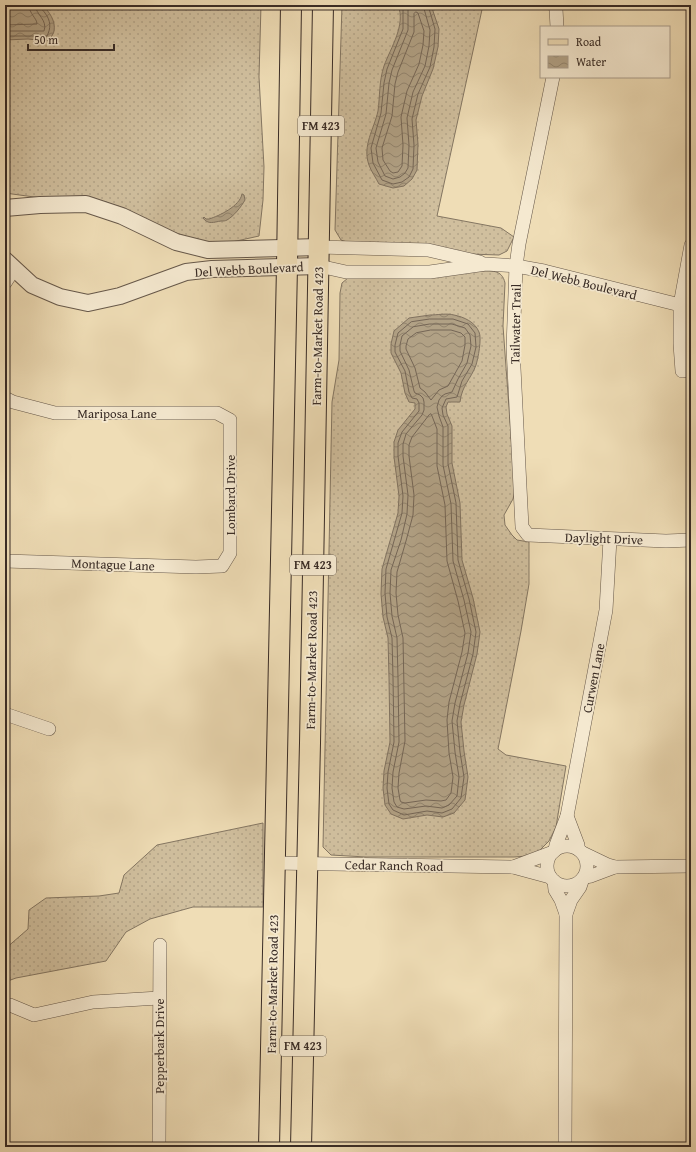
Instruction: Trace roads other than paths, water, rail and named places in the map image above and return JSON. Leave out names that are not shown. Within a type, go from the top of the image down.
[{"type":"main road","name":"Farm-to-Market Road 423","points":[[269,1147],[291,5]]},
{"type":"main road","name":"Farm-to-Market Road 423","points":[[301,1147],[323,5]]},
{"type":"street","points":[[554,5],[556,9],[557,26]]},
{"type":"street","name":"Tailwater Trail","points":[[522,527],[513,348],[516,266],[519,244],[554,78]]},
{"type":"street","name":"Del Webb Boulevard","points":[[5,208],[40,205],[86,204],[122,216],[176,242],[208,250],[287,257],[346,272],[430,272],[486,264]]},
{"type":"street","points":[[686,371],[680,344],[680,306],[691,245]]},
{"type":"street","name":"Del Webb Boulevard","points":[[9,264],[32,285],[60,297],[88,303],[120,296],[186,272],[287,257],[319,247],[428,250],[486,264],[516,266],[544,271],[680,306]]},
{"type":"street","points":[[5,283],[9,264]]},
{"type":"street","name":"Mariposa Lane","points":[[5,398],[13,402],[55,413],[217,413],[230,420]]},
{"type":"street","name":"Lombard Drive","points":[[222,566],[230,552],[230,420]]},
{"type":"street","name":"Daylight Drive","points":[[522,527],[528,536],[666,541],[691,540]]},
{"type":"street","name":"Curwen Lane","points":[[554,851],[567,816],[606,610],[610,539]]},
{"type":"street","name":"Montague Lane","points":[[5,561],[196,567],[222,566]]},
{"type":"street","points":[[5,715],[49,729]]},
{"type":"street","points":[[565,1147],[566,914],[571,900],[581,885],[588,867],[586,857],[578,845],[567,816]]},
{"type":"street","points":[[566,914],[561,900],[555,890],[552,879],[548,873],[547,864],[550,854],[562,847],[566,846],[581,851],[608,865],[691,866]]},
{"type":"street","name":"Cedar Ranch Road","points":[[513,867],[554,851]]},
{"type":"street","name":"Cedar Ranch Road","points":[[274,863],[513,867],[552,879]]},
{"type":"street","points":[[552,879],[562,886],[573,886],[583,879],[616,866]]},
{"type":"street","name":"Pepperbark Drive","points":[[159,1147],[160,945]]},
{"type":"street","points":[[10,1006],[34,1015],[93,1002],[159,998]]},
{"type":"water","points":[[5,5],[42,5],[49,13],[54,24],[54,32],[50,39],[46,41],[28,39],[5,40]]},
{"type":"water","points":[[398,5],[431,5],[439,29],[438,47],[433,69],[422,96],[416,120],[418,144],[417,170],[412,179],[404,186],[393,188],[379,184],[369,165],[367,151],[369,138],[378,111],[382,72],[399,28],[400,13]]},
{"type":"water","points":[[242,194],[244,195],[245,200],[237,211],[227,220],[207,222],[203,218],[209,219],[228,210],[237,203]]},
{"type":"water","points":[[448,314],[462,317],[475,325],[480,335],[476,365],[463,391],[460,402],[448,402],[446,407],[452,426],[452,463],[460,503],[462,560],[473,598],[480,632],[477,654],[461,722],[468,777],[465,800],[454,813],[443,817],[427,815],[403,819],[391,814],[385,805],[383,788],[384,771],[390,742],[388,638],[383,617],[381,594],[382,569],[398,513],[399,496],[394,457],[394,442],[398,430],[415,409],[415,403],[409,402],[405,393],[401,373],[391,353],[391,344],[394,331],[409,318]]}]
